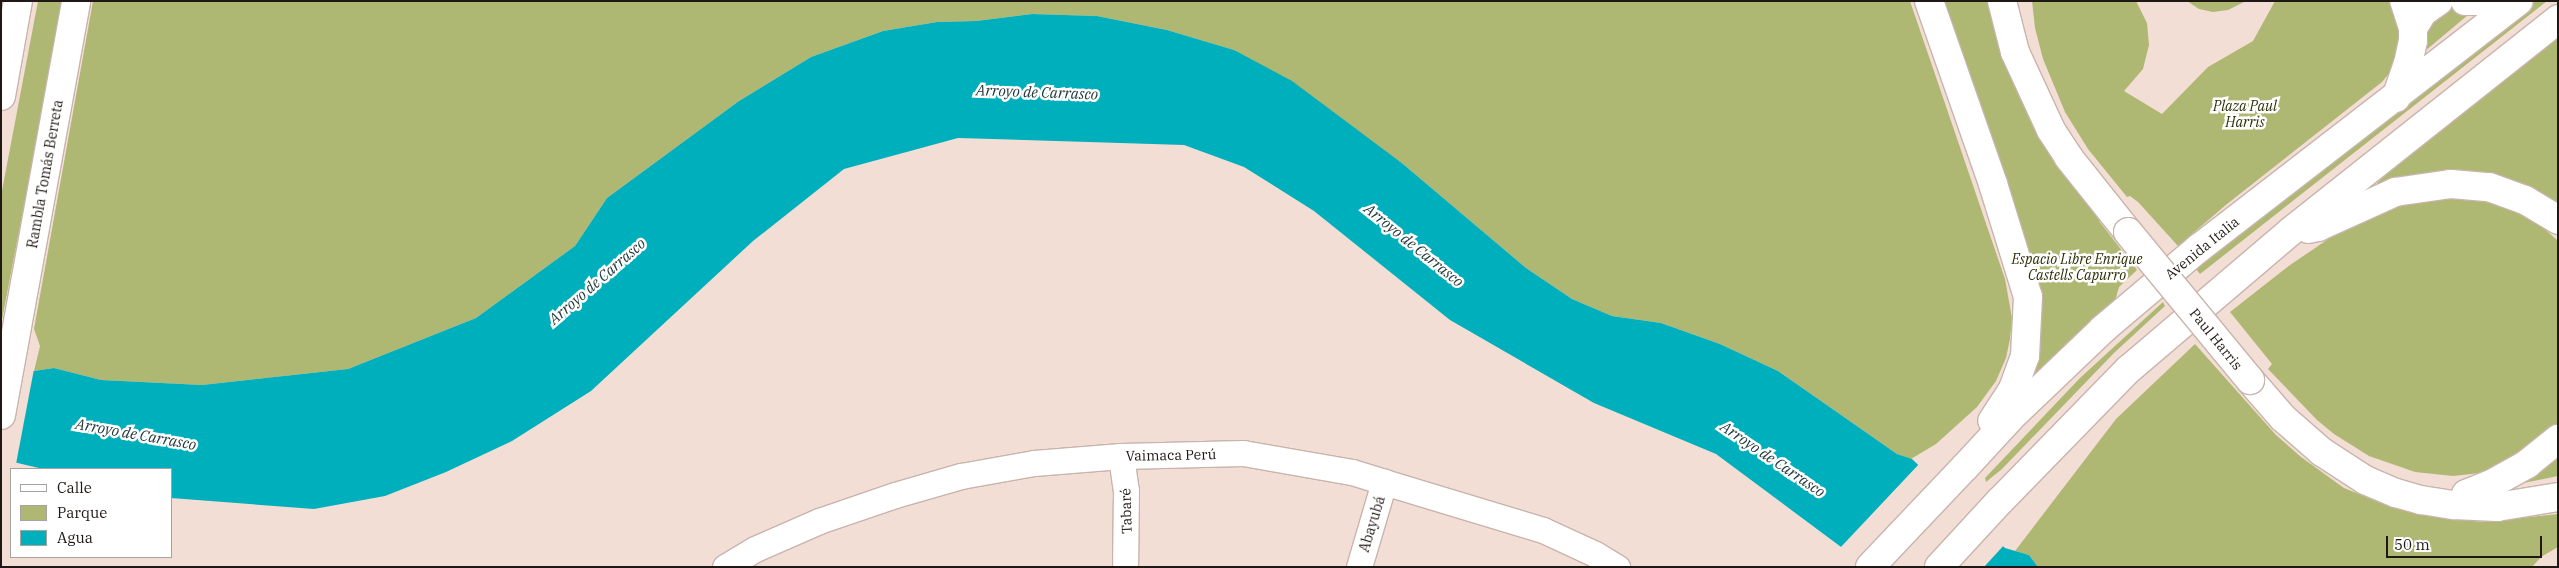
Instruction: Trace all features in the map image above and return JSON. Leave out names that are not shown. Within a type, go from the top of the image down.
[{"type":"main road","points":[[1,96],[18,1]]},
{"type":"main road","name":"Rambla Tomás Berreta","points":[[1,415],[76,1]]},
{"type":"main road","points":[[1928,1],[1990,175],[2028,298],[2024,356],[2019,374],[2013,389],[1981,434],[1965,467]]},
{"type":"main road","name":"Paul Harris","points":[[2002,1],[2015,52],[2051,130],[2069,158],[2133,228],[2252,373],[2283,418],[2322,452],[2365,480],[2396,493],[2446,504],[2497,507],[2558,497]]},
{"type":"main road","name":"Paul Harris","points":[[2018,1],[2028,46],[2043,88],[2061,123],[2079,151],[2133,228]]},
{"type":"main road","points":[[2404,1],[2413,28]]},
{"type":"main road","points":[[2396,98],[2408,64],[2413,28],[2423,12],[2439,1]]},
{"type":"main road","points":[[2464,1],[2492,1]]},
{"type":"main road","name":"Avenida Italia","points":[[1870,567],[2010,418],[2104,329],[2200,248],[2519,1]]},
{"type":"main road","points":[[1939,567],[2000,501],[2129,369],[2292,231],[2558,19]]},
{"type":"main road","points":[[2292,231],[2318,227],[2395,192],[2451,184],[2490,187],[2525,200],[2557,220]]},
{"type":"main road","name":"Paul Harris","points":[[2252,373],[2327,440],[2367,466],[2401,482],[2466,494],[2513,492],[2558,485]]},
{"type":"main road","points":[[2466,494],[2495,482],[2527,464],[2558,439]]},
{"type":"street","name":"Vaimaca Perú","points":[[725,567],[753,558],[819,521],[895,495],[961,476],[1034,463],[1121,456],[1243,453],[1352,472],[1543,530],[1595,554],[1617,567]]},
{"type":"street","name":"Tabaré","points":[[1121,456],[1127,524],[1125,567]]},
{"type":"street","name":"Abayubá","points":[[1359,567],[1384,482]]},
{"type":"green space","points":[[38,1],[63,1],[1,325],[1,196]]},
{"type":"green space","points":[[93,1],[1910,1],[2005,279],[2012,318],[2010,339],[2006,358],[1996,381],[1977,407],[1936,444],[1911,459],[1897,454],[1778,371],[1720,344],[1661,323],[1612,316],[1572,299],[1526,268],[1403,164],[1234,50],[1167,30],[1097,16],[1032,14],[976,21],[937,22],[883,31],[811,57],[739,101],[607,198],[575,246],[476,318],[348,369],[202,385],[101,380],[54,368],[34,371],[40,346],[34,329]]},
{"type":"green space","name":"Espacio Libre Enrique Castells Capurro","points":[[1938,1],[1994,1],[2102,217],[2099,221],[2137,270],[2119,287],[2115,301],[2027,385],[2034,357]]},
{"type":"green space","name":"Plaza Paul Harris","points":[[2032,1],[2136,1],[2147,23],[2149,45],[2143,69],[2124,91],[2162,114],[2208,67],[2253,41],[2275,1],[2398,1],[2404,36],[2391,71],[2382,82],[2227,204],[2178,246],[2138,202],[2130,196],[2127,197],[2088,149],[2065,112],[2043,59],[2035,28]]},
{"type":"green space","points":[[2187,1],[2246,1],[2228,10],[2213,12],[2199,9]]},
{"type":"green space","points":[[2530,1],[2547,1],[2200,274],[2196,269],[2451,70]]},
{"type":"green space","points":[[2446,9],[2469,10],[2468,15],[2425,51],[2422,50],[2422,33]]},
{"type":"green space","points":[[2558,37],[2558,210],[2541,201],[2377,187],[2377,183],[2395,167]]},
{"type":"green space","points":[[2469,196],[2505,204],[2537,222],[2558,241],[2558,430],[2489,472],[2453,476],[2415,472],[2369,456],[2334,434],[2317,420],[2268,369],[2272,364],[2230,312],[2290,265],[2352,223],[2401,203]]},
{"type":"green space","points":[[2163,302],[2165,306],[2114,353],[2002,469],[1986,482],[1985,478],[2080,378]]},
{"type":"green space","points":[[2195,344],[2276,435],[2301,457],[2344,488],[2393,508],[2453,519],[2483,522],[2558,514],[2558,547],[2541,557],[2532,567],[2038,567],[2029,555],[2015,551],[2116,419]]},
{"type":"green space","points":[[2558,455],[2558,476],[2514,485]]},
{"type":"water","name":"Arroyo de Carrasco","points":[[1032,14],[1097,16],[1167,30],[1234,50],[1292,81],[1403,164],[1526,268],[1572,299],[1612,316],[1661,323],[1720,344],[1778,371],[1897,454],[1912,459],[2005,548],[2029,555],[2038,567],[1868,567],[1716,454],[1594,403],[1450,320],[1314,211],[1244,167],[1184,145],[958,138],[844,169],[753,241],[591,391],[512,441],[446,472],[385,496],[314,509],[172,498],[172,468],[39,468],[1,459],[1,367],[34,371],[54,368],[101,380],[202,385],[348,369],[476,318],[575,246],[607,198],[739,101],[811,57],[883,31],[937,22],[976,21]]},
{"type":"pier","points":[[1,365],[34,369],[16,464],[1,461]]},
{"type":"pier","points":[[1920,463],[2005,544],[1984,567],[1864,567],[1840,548]]}]
